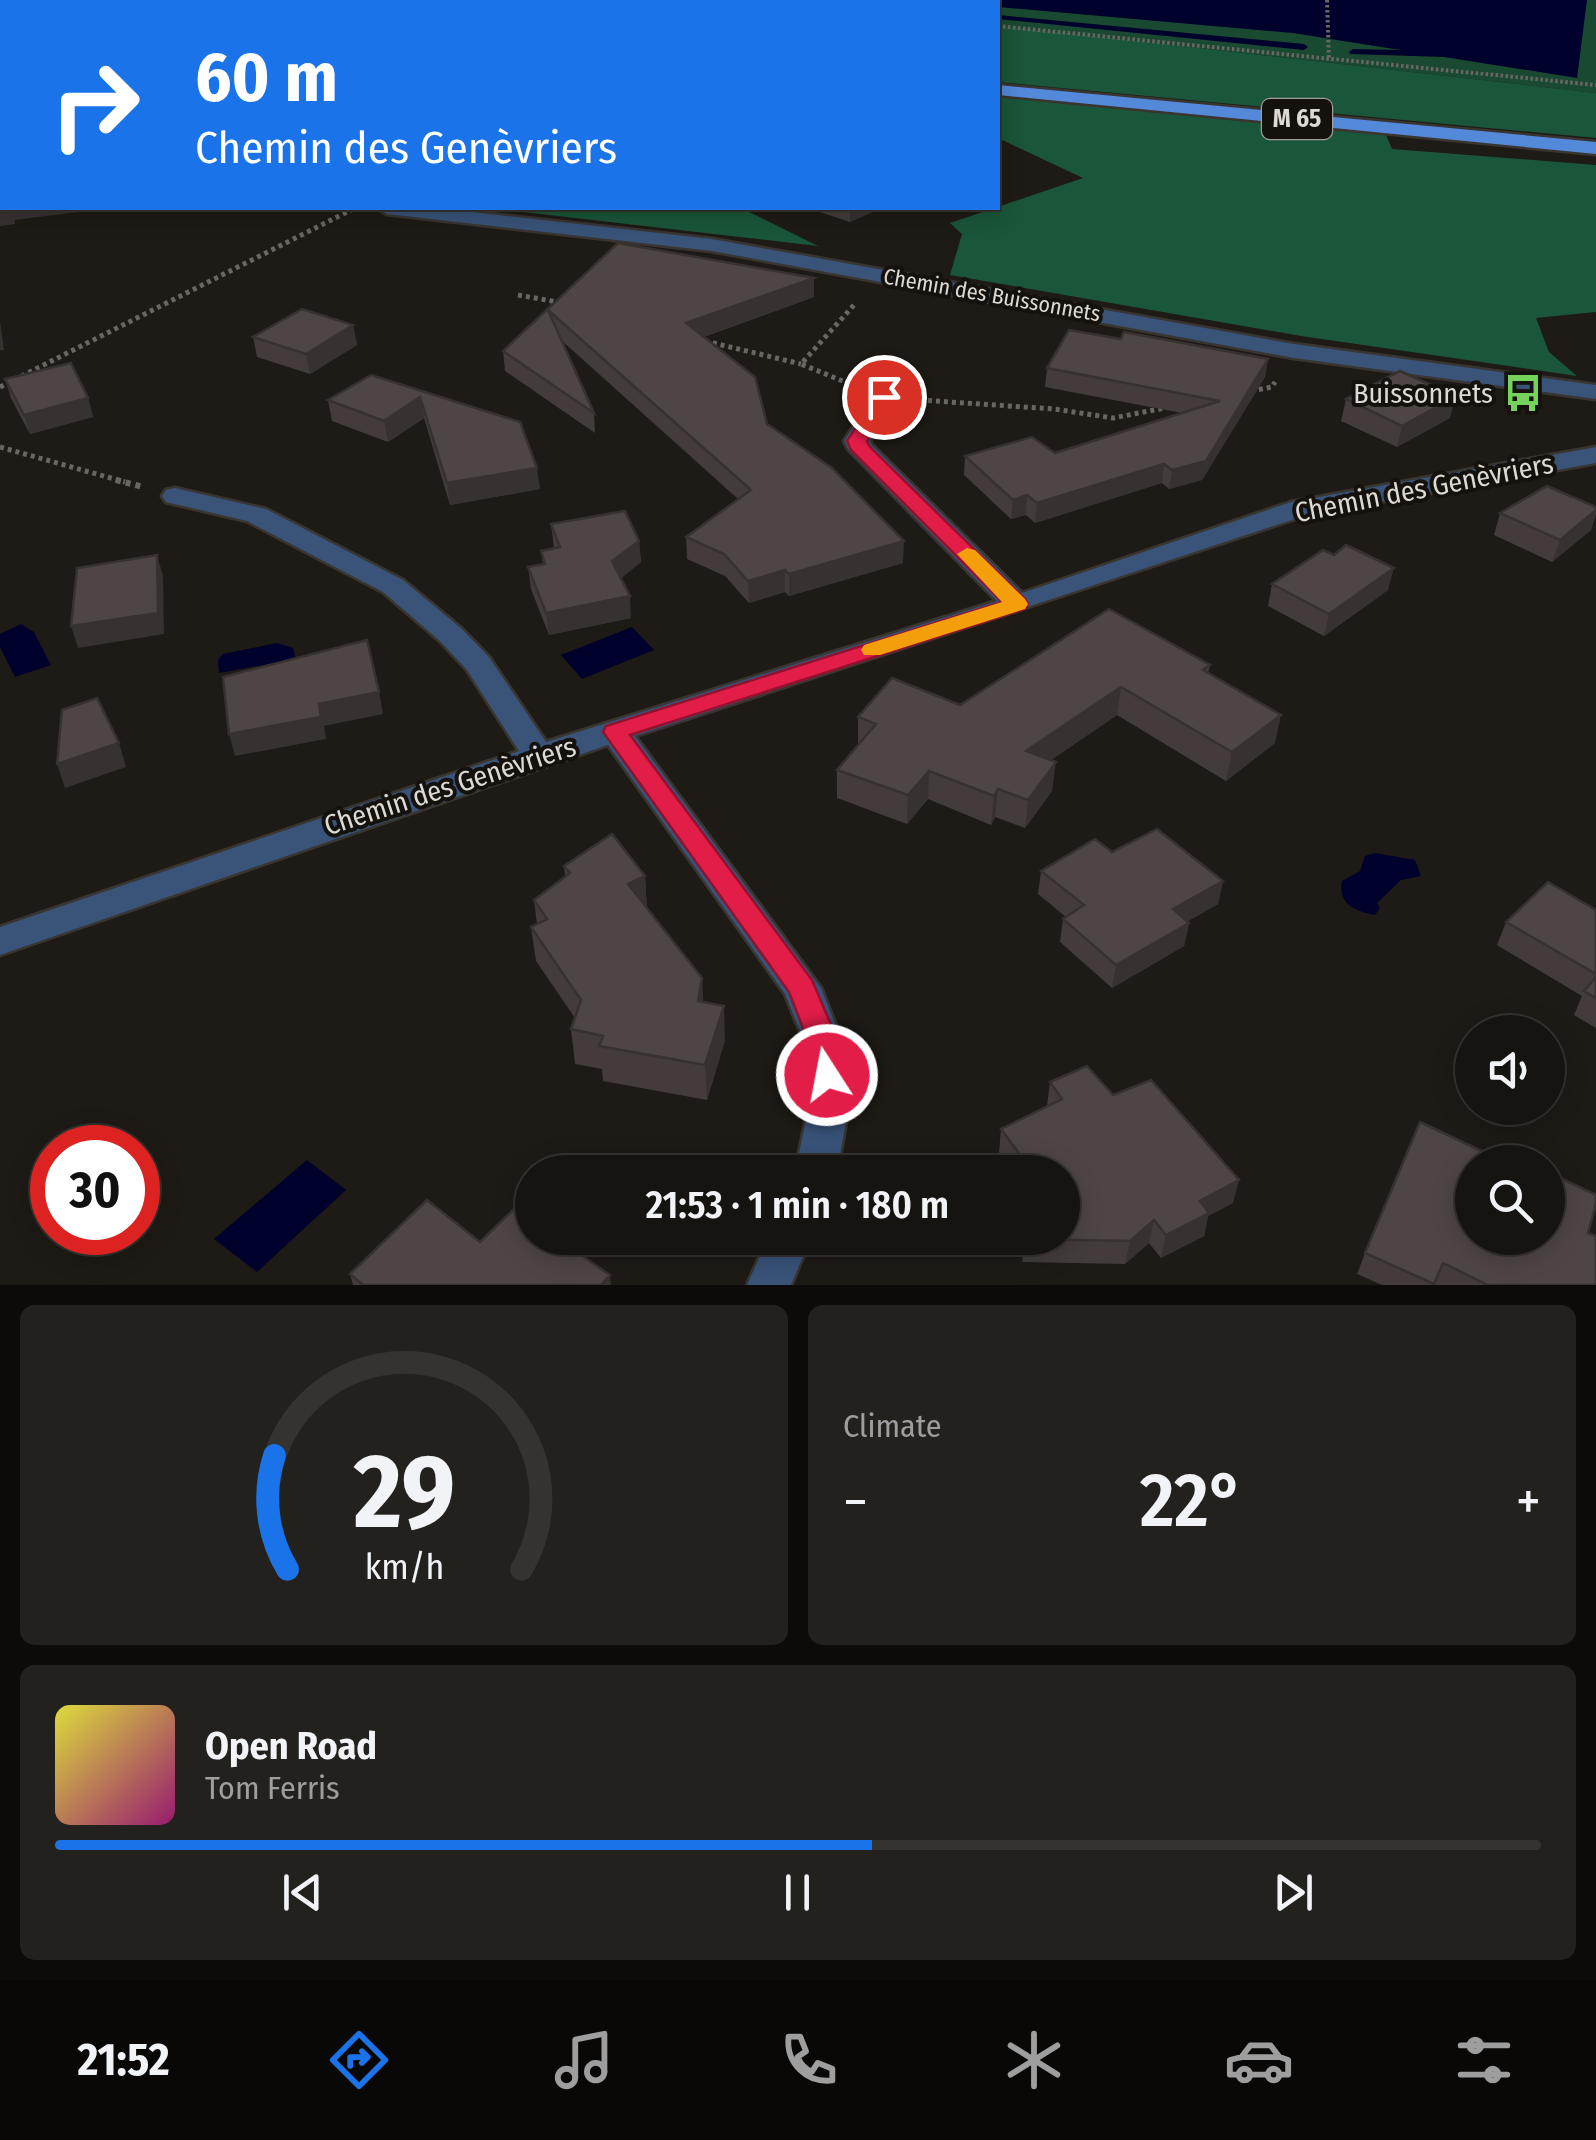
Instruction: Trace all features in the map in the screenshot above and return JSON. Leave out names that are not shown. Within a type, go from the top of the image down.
[{"type":"main road","name":"M 65","points":[[1000,90],[1596,148]]},
{"type":"street","name":"Chemin des Buissonnets","points":[[405,210],[712,245],[1294,351],[1596,392]]},
{"type":"street","points":[[884,397],[857,441],[861,450],[1017,604]]},
{"type":"street","name":"Chemin des Genèvriers","points":[[0,940],[539,756],[1017,604],[1301,508],[1596,455]]},
{"type":"street","points":[[175,496],[256,515],[392,586],[451,635],[478,664],[539,756]]},
{"type":"street","points":[[615,732],[802,988],[825,1046],[829,1104],[819,1155]]},
{"type":"street","points":[[769,1285],[782,1255]]},
{"type":"path","points":[[1327,0],[1329,60]]},
{"type":"path","points":[[1000,26],[1596,85]]},
{"type":"path","points":[[0,387],[352,210]]},
{"type":"path","points":[[801,364],[880,275]]},
{"type":"path","points":[[518,295],[573,305]]},
{"type":"path","points":[[686,336],[801,364],[884,397],[1054,409],[1113,418],[1184,404]]},
{"type":"path","points":[[1237,394],[1272,387],[1294,351]]},
{"type":"path","points":[[0,448],[175,496]]},
{"type":"green space","points":[[1000,0],[1596,0],[1596,93],[1000,25]]},
{"type":"green space","points":[[1000,25],[1596,93],[1596,138],[1000,82]]},
{"type":"green space","points":[[1000,97],[1386,135],[1392,149],[1596,165],[1596,312],[1536,318],[1549,352],[1577,376],[1301,336],[950,275],[962,234],[950,223],[1000,210],[1000,206],[1083,178],[1000,139]]},
{"type":"green space","points":[[505,210],[745,210],[818,246]]},
{"type":"water","points":[[1000,0],[1587,0],[1577,78],[1293,33],[1000,7]]},
{"type":"water","points":[[21,624],[34,632],[51,665],[15,677],[0,647],[0,634]]},
{"type":"water","points":[[632,627],[654,650],[582,679],[561,655]]},
{"type":"water","points":[[277,643],[293,648],[296,659],[219,673],[218,660],[223,654]]},
{"type":"water","points":[[1375,853],[1415,860],[1421,876],[1401,880],[1377,903],[1380,908],[1375,915],[1349,905],[1341,889],[1342,881],[1360,871],[1365,856]]},
{"type":"water","points":[[307,1160],[346,1190],[257,1272],[214,1239]]},
{"type":"building","points":[[618,243],[814,278],[686,323],[755,377],[767,424],[832,468],[904,541],[789,574],[785,570],[748,581],[724,554],[686,537],[751,490],[548,310],[594,413],[503,351]]},
{"type":"building","points":[[302,309],[353,325],[306,354],[253,337]]},
{"type":"building","points":[[1069,330],[1121,339],[1124,332],[1268,359],[1206,461],[1172,470],[1164,464],[1037,503],[1027,495],[1013,500],[965,456],[1032,437],[1055,453],[1220,401],[1047,368]]},
{"type":"building","points":[[71,363],[88,398],[24,415],[5,379]]},
{"type":"building","points":[[1400,371],[1456,396],[1402,426],[1346,399]]},
{"type":"building","points":[[371,375],[520,422],[537,468],[447,483],[420,397],[384,421],[328,400]]},
{"type":"building","points":[[1547,486],[1596,507],[1560,540],[1500,513]]},
{"type":"building","points":[[625,511],[639,541],[612,561],[630,596],[546,613],[528,567],[545,564],[541,551],[560,547],[551,524]]},
{"type":"building","points":[[1346,545],[1394,568],[1329,614],[1272,584],[1323,550],[1334,555]]},
{"type":"building","points":[[157,555],[158,613],[71,626],[77,568]]},
{"type":"building","points":[[1109,609],[1210,665],[1203,670],[1281,715],[1232,752],[1121,687],[1026,751],[1056,762],[1028,800],[998,789],[994,796],[929,771],[908,795],[837,770],[876,724],[858,717],[892,678],[960,705]]},
{"type":"building","points":[[367,640],[379,692],[319,704],[321,717],[229,734],[223,677]]},
{"type":"building","points":[[97,698],[119,743],[57,764],[62,710]]},
{"type":"building","points":[[1157,829],[1223,881],[1173,909],[1189,923],[1116,965],[1063,919],[1084,905],[1041,871],[1095,839],[1112,852]]},
{"type":"building","points":[[612,834],[645,876],[628,884],[702,978],[698,1001],[724,1006],[705,1065],[599,1046],[603,1036],[571,1029],[581,1000],[531,927],[547,919],[534,900],[570,873],[564,866]]},
{"type":"building","points":[[1548,882],[1596,910],[1596,974],[1506,922]]},
{"type":"building","points":[[1596,977],[1596,998],[1584,991]]},
{"type":"building","points":[[1087,1066],[1113,1095],[1151,1080],[1239,1180],[1200,1201],[1209,1213],[1166,1235],[1154,1220],[1130,1241],[1080,1240],[1080,1155],[1020,1155],[1001,1129],[1062,1099],[1050,1082]]},
{"type":"building","points":[[1420,1122],[1469,1145],[1455,1145],[1455,1255],[1565,1255],[1565,1180],[1596,1195],[1588,1233],[1596,1236],[1596,1285],[1488,1285],[1443,1263],[1434,1284],[1365,1253]]},
{"type":"building","points":[[427,1200],[480,1242],[515,1208],[515,1255],[581,1255],[610,1275],[601,1285],[363,1285],[350,1274]]},
{"type":"waterway","points":[[1000,17],[1304,47]]},
{"type":"waterway","points":[[1353,52],[1444,54]]},
{"type":"slow traffic","points":[[872,650],[1017,604],[967,554]]},
{"type":"place","name":"Buissonnets","points":[[1523,393]]},
{"type":"route","points":[[827,1075],[825,1046],[802,988],[615,732],[1017,604],[861,450],[857,441],[884,397]]}]
